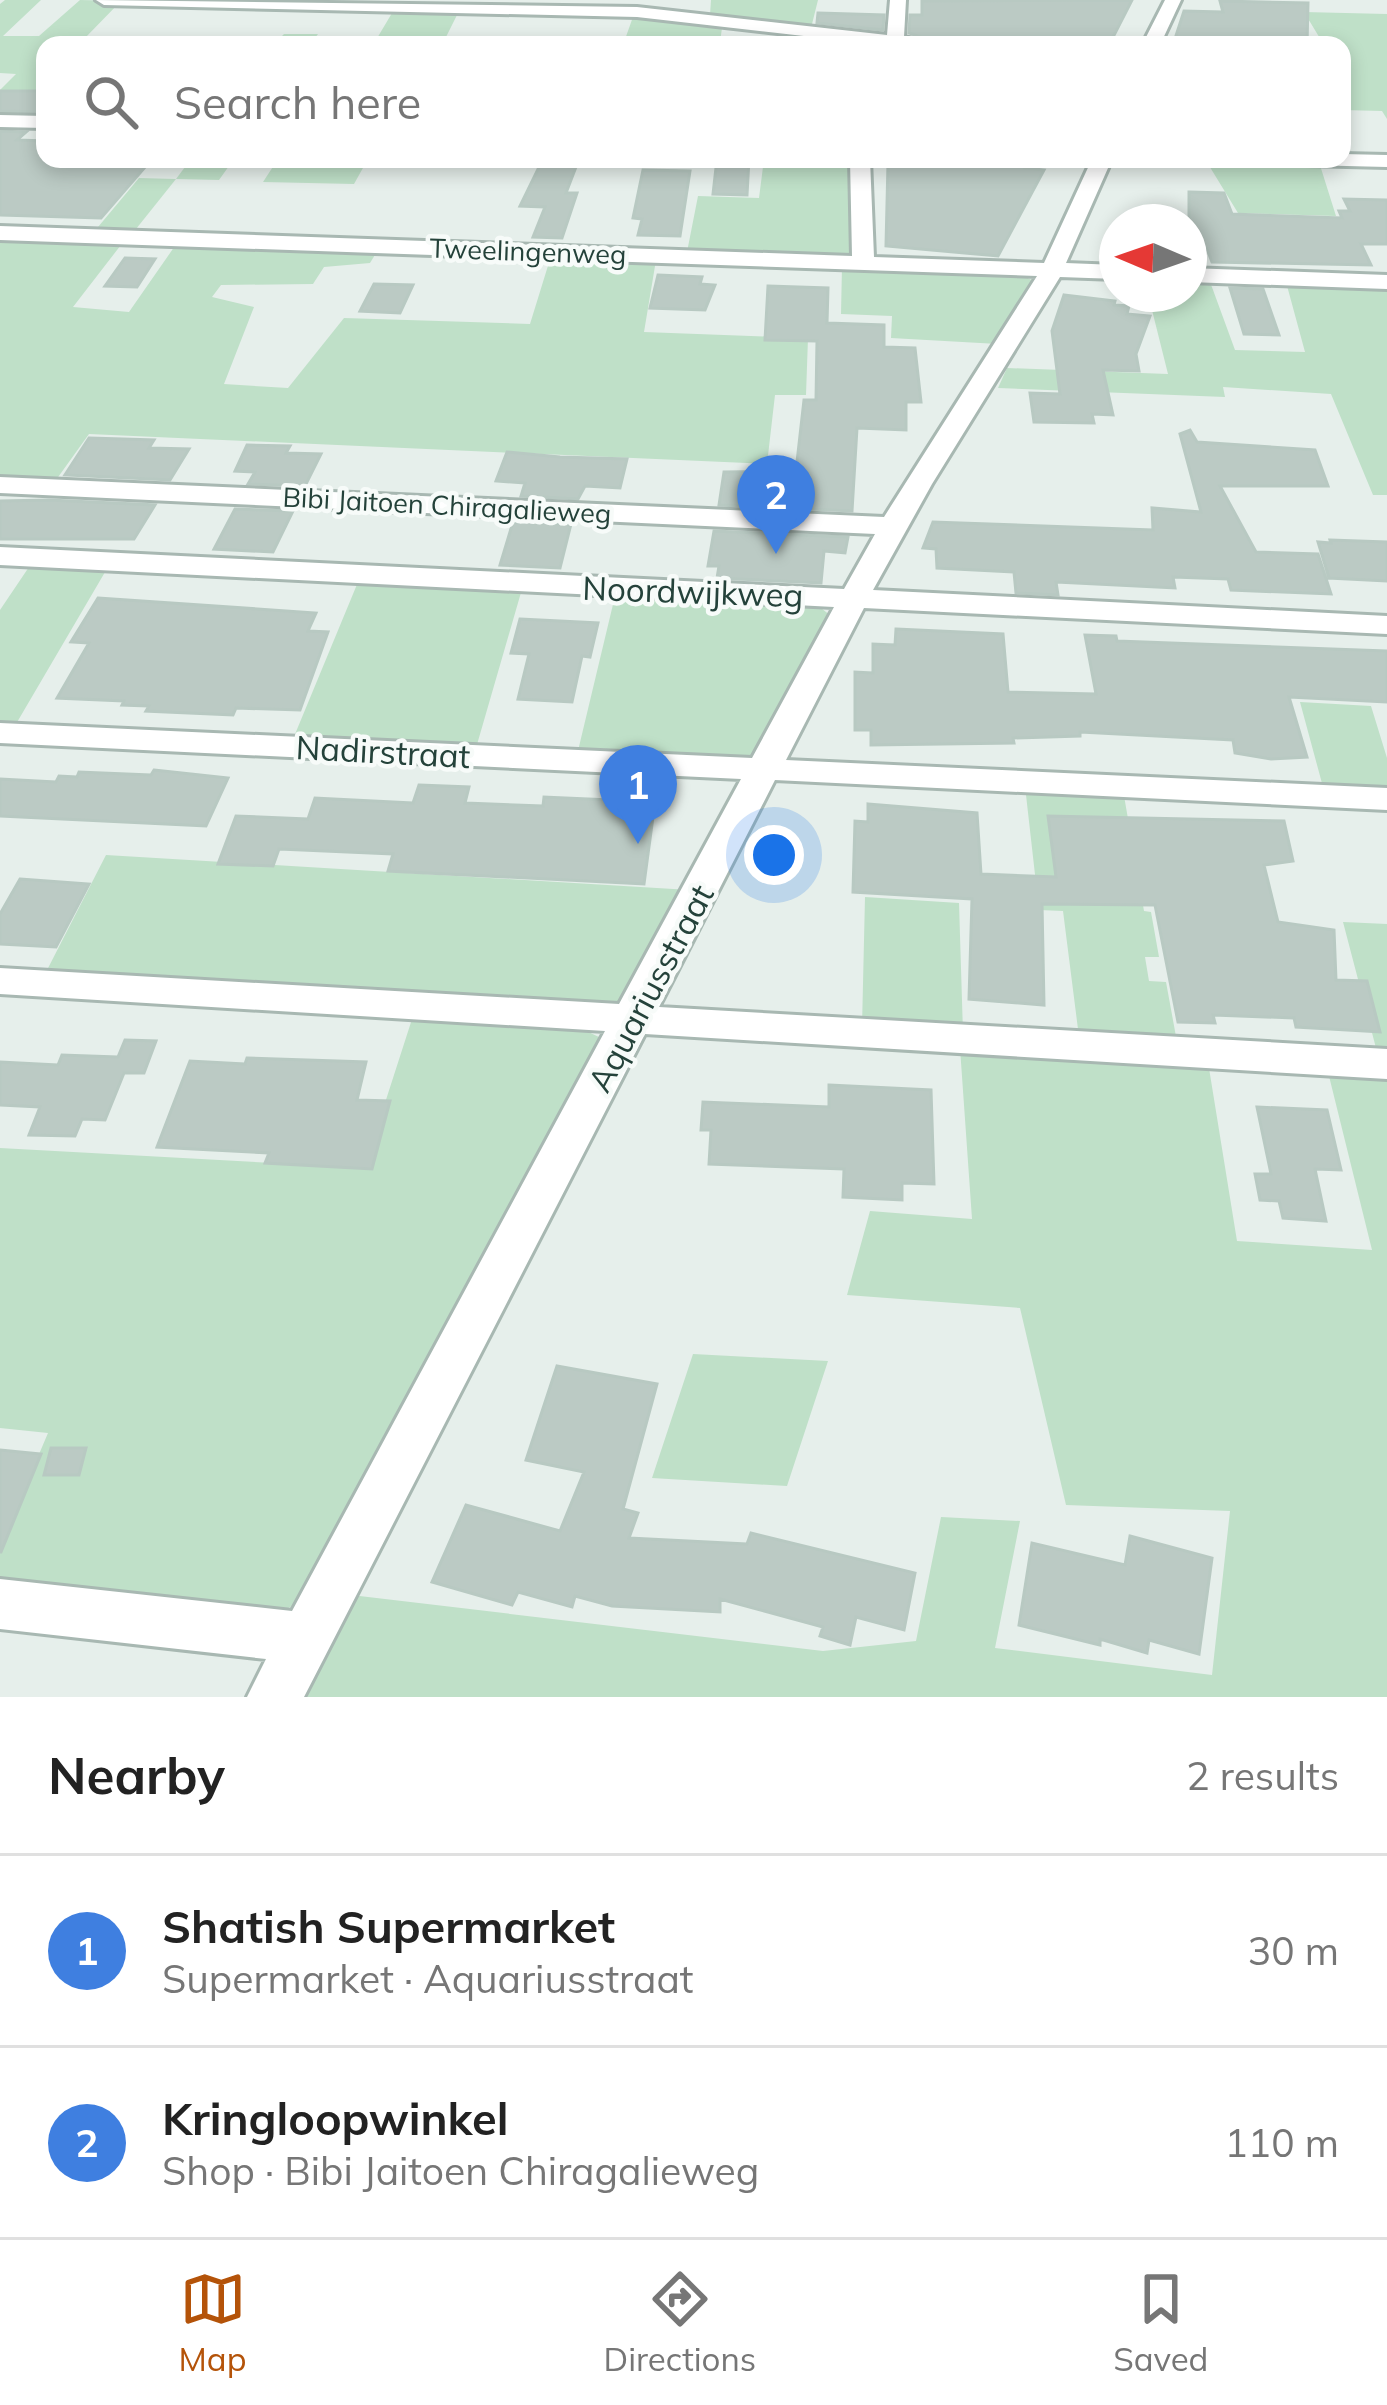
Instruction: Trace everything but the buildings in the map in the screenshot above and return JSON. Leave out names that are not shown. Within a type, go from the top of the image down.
[{"type":"street","points":[[104,0],[702,8],[866,36]]},
{"type":"street","points":[[895,36],[898,0]]},
{"type":"street","points":[[1155,36],[1173,0]]},
{"type":"street","points":[[0,121],[36,122]]},
{"type":"street","points":[[1351,160],[1387,161]]},
{"type":"street","points":[[860,168],[863,263]]},
{"type":"street","name":"Aquariusstraat","points":[[275,1697],[854,598],[1055,270],[1098,168]]},
{"type":"street","name":"Tweelingenweg","points":[[0,233],[1099,271]]},
{"type":"street","points":[[1207,276],[1387,282]]},
{"type":"street","name":"Bibi Jaitoen Chiragalieweg","points":[[0,485],[895,526]]},
{"type":"street","name":"Noordwijkweg","points":[[0,556],[1387,625]]},
{"type":"street","name":"Nadirstraat","points":[[0,733],[1387,799]]},
{"type":"street","points":[[0,982],[1387,1064]]},
{"type":"street","points":[[0,1604],[306,1638]]},
{"type":"green space","points":[[41,0],[3,36],[36,36],[36,106],[25,118],[0,117],[0,90],[16,74],[0,73],[0,4]]},
{"type":"green space","points":[[80,0],[121,1],[87,36],[39,36]]},
{"type":"green space","points":[[711,0],[818,0],[811,28],[710,15]]},
{"type":"green space","points":[[395,8],[460,9],[446,36],[378,36]]},
{"type":"green space","points":[[1304,12],[1387,14],[1387,119],[1382,111],[1351,110],[1351,36],[1319,36]]},
{"type":"green space","points":[[634,14],[723,21],[721,36],[626,36]]},
{"type":"green space","points":[[184,168],[228,168],[219,180],[176,179]]},
{"type":"green space","points":[[272,168],[363,168],[354,184],[263,182]]},
{"type":"green space","points":[[763,168],[852,168],[852,256],[687,252],[698,196],[759,198]]},
{"type":"green space","points":[[1210,168],[1321,168],[1336,216],[1238,213]]},
{"type":"green space","points":[[139,178],[176,179],[132,234],[93,233]]},
{"type":"green space","points":[[0,237],[124,241],[73,307],[129,312],[177,243],[378,250],[370,263],[324,267],[313,284],[221,285],[212,297],[254,307],[224,384],[288,388],[344,318],[530,324],[551,256],[656,260],[644,332],[808,338],[806,395],[775,395],[767,464],[89,434],[56,480],[0,478]]},
{"type":"green space","points":[[842,266],[1019,274],[1034,281],[998,344],[891,338],[892,316],[841,314]]},
{"type":"green space","points":[[1207,279],[1235,350],[1305,352],[1286,282],[1387,285],[1387,495],[1373,495],[1331,394],[1223,387],[1225,397],[998,388],[1007,368],[1168,374],[1152,312],[1207,312]]},
{"type":"green space","points":[[31,564],[108,567],[16,724],[0,723],[0,610]]},
{"type":"green space","points":[[358,582],[522,589],[476,748],[293,739]]},
{"type":"green space","points":[[615,596],[816,604],[831,616],[765,747],[751,760],[577,755]]},
{"type":"green space","points":[[1300,702],[1371,706],[1387,758],[1387,791],[1323,787]]},
{"type":"green space","points":[[1025,786],[1123,790],[1144,911],[1151,912],[1159,957],[1145,957],[1149,981],[1166,982],[1177,1042],[1079,1037],[1063,911],[1039,910]]},
{"type":"green space","points":[[106,855],[690,890],[624,1003],[609,1009],[45,974]]},
{"type":"green space","points":[[865,897],[959,903],[963,1033],[862,1027]]},
{"type":"green space","points":[[1343,922],[1387,924],[1387,1048],[1376,1048]]},
{"type":"green space","points":[[413,1016],[582,1029],[601,1038],[298,1603],[277,1614],[0,1586],[0,1546],[48,1433],[0,1428],[0,1148],[364,1168]]},
{"type":"green space","points":[[960,1048],[1208,1062],[1237,1241],[1372,1250],[1328,1072],[1387,1075],[1387,1697],[307,1697],[351,1595],[823,1651],[916,1641],[941,1517],[1020,1521],[995,1648],[1212,1675],[1230,1511],[1066,1505],[1020,1308],[847,1295],[870,1211],[972,1219]]},
{"type":"green space","points":[[693,1354],[828,1361],[787,1486],[652,1478]]},
{"type":"place","name":"Kringloopwinkel","points":[[776,554]]},
{"type":"place","name":"Shatish Supermarket","points":[[638,844]]}]
